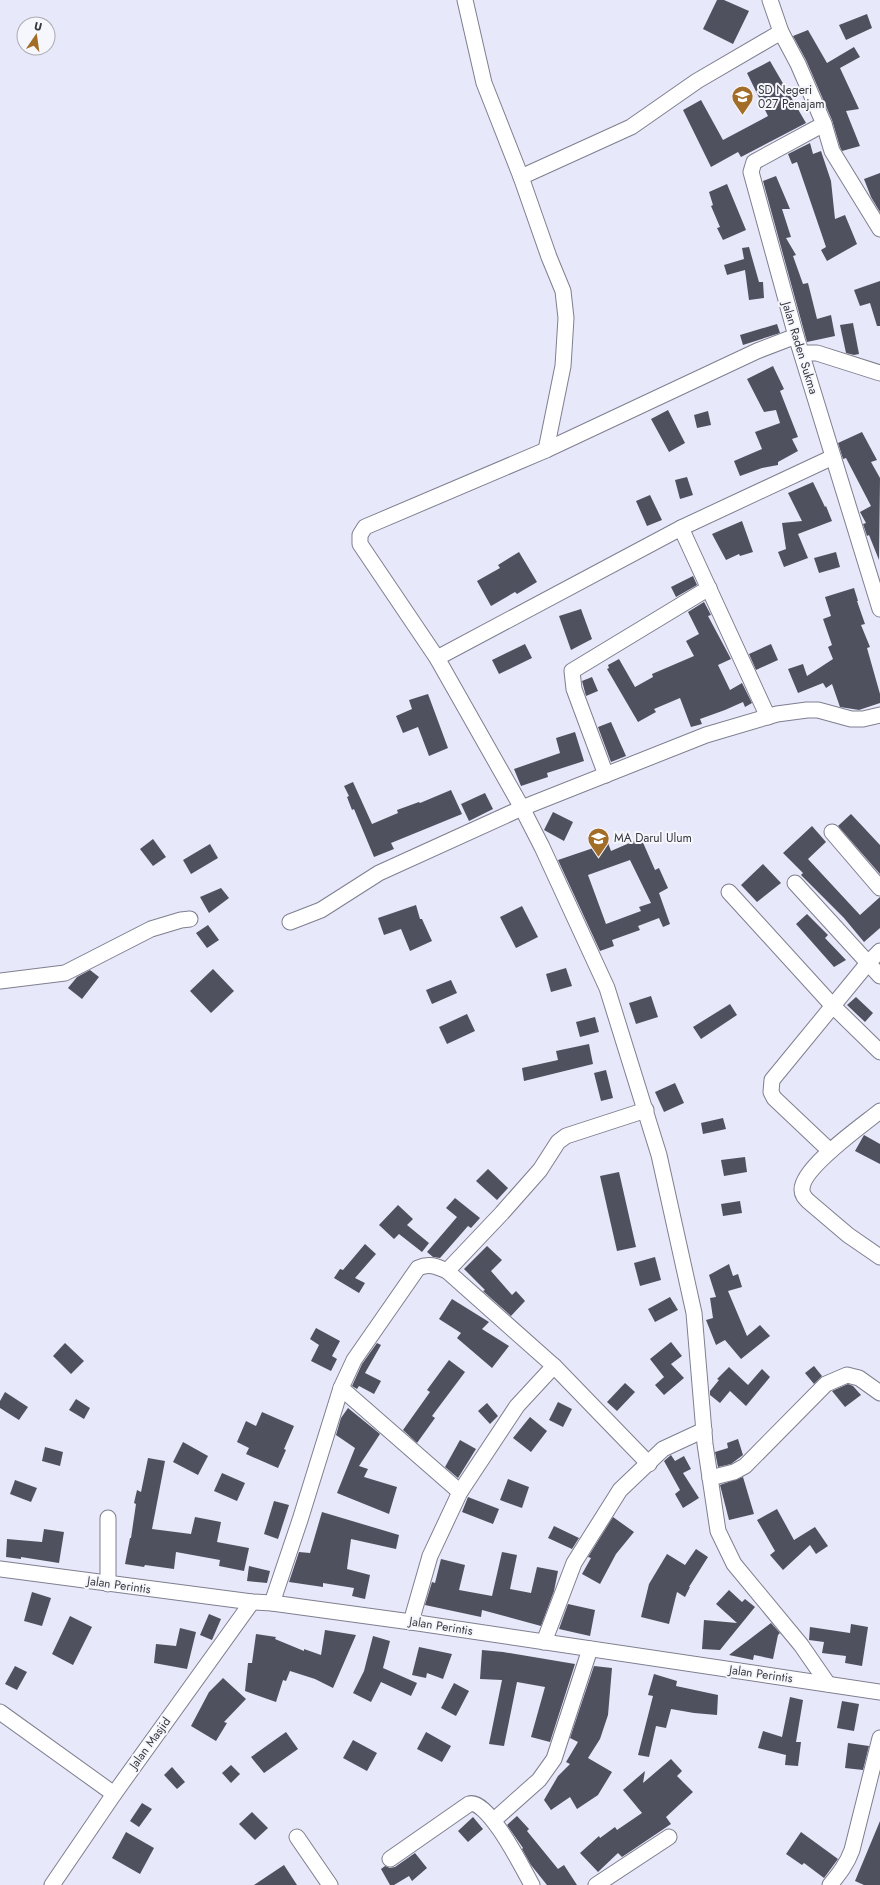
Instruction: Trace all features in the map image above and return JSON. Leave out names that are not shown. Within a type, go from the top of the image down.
[{"type":"street","points":[[465,0],[484,83],[521,177],[549,258],[563,291],[566,318],[562,366],[546,450]]},
{"type":"street","points":[[770,0],[781,32],[798,64],[824,124],[832,151],[880,226]]},
{"type":"street","points":[[521,177],[631,127],[697,81],[781,32]]},
{"type":"street","name":"Jalan Raden Sukma","points":[[824,124],[754,162],[751,172],[796,336],[880,609]]},
{"type":"street","points":[[796,336],[757,351],[546,450],[365,527],[360,535],[360,544],[437,658],[522,808],[542,847],[607,988],[659,1154],[694,1313],[704,1430],[718,1531],[734,1564],[801,1645],[828,1684]]},
{"type":"street","points":[[802,352],[817,353],[880,372]]},
{"type":"street","points":[[437,658],[572,584],[681,528],[833,457]]},
{"type":"street","points":[[681,528],[768,717]]},
{"type":"street","points":[[606,774],[574,689],[572,672],[708,588]]},
{"type":"street","points":[[290,922],[322,910],[379,873],[522,808],[706,735],[768,717],[807,710],[818,710],[851,719],[863,719],[880,715]]},
{"type":"street","points":[[832,832],[880,888]]},
{"type":"street","points":[[795,883],[880,976]]},
{"type":"street","points":[[729,892],[832,1005],[880,1052]]},
{"type":"street","points":[[0,981],[65,973],[151,929],[181,920],[190,919]]},
{"type":"street","points":[[830,1150],[774,1098],[770,1087],[776,1075],[832,1005],[880,951]]},
{"type":"street","points":[[447,1271],[540,1170],[558,1142],[566,1136],[646,1110]]},
{"type":"street","points":[[879,1252],[848,1235],[808,1202],[803,1196],[802,1190],[805,1180],[830,1150],[880,1111]]},
{"type":"street","points":[[272,1603],[300,1520],[341,1388],[354,1360],[418,1268],[425,1264],[436,1266],[447,1271],[554,1366],[649,1464]]},
{"type":"street","points":[[411,1622],[430,1556],[460,1492],[517,1406],[554,1366]]},
{"type":"street","points":[[710,1478],[734,1472],[745,1466],[819,1390],[831,1381],[847,1375],[859,1378],[880,1393]]},
{"type":"street","points":[[341,1388],[460,1492]]},
{"type":"street","points":[[544,1642],[574,1563],[597,1524],[620,1490],[663,1449],[704,1430]]},
{"type":"street","points":[[108,1518],[108,1584]]},
{"type":"street","name":"Jalan Perintis","points":[[0,1569],[411,1622],[880,1692]]},
{"type":"street","name":"Jalan Masjid","points":[[52,1885],[114,1794],[252,1602]]},
{"type":"street","points":[[494,1820],[538,1780],[554,1759],[590,1649]]},
{"type":"street","points":[[0,1712],[114,1794]]},
{"type":"street","points":[[830,1885],[842,1871],[850,1856],[880,1738]]},
{"type":"street","points":[[390,1859],[472,1803],[479,1805],[494,1820],[532,1885]]},
{"type":"street","points":[[297,1837],[330,1885]]},
{"type":"street","points":[[596,1885],[669,1837]]},
{"type":"building","points":[[717,0],[724,0],[749,11],[733,44],[703,29]]},
{"type":"building","points":[[867,14],[872,28],[846,40],[839,25]]},
{"type":"building","points":[[808,30],[827,63],[854,47],[860,57],[840,68],[859,109],[846,111],[860,146],[842,151],[840,147],[832,120],[806,60],[793,36]]},
{"type":"building","points":[[770,61],[806,123],[741,157],[738,152],[711,167],[683,110],[701,100],[723,140],[768,116],[747,73]]},
{"type":"building","points":[[810,143],[813,154],[821,151],[831,181],[835,219],[845,215],[857,244],[827,261],[821,250],[826,247],[797,162],[792,164],[788,154]]},
{"type":"building","points":[[880,173],[880,212],[871,197],[864,179]]},
{"type":"building","points":[[776,176],[790,209],[782,209],[791,237],[786,238],[796,255],[793,256],[803,284],[808,283],[817,319],[831,315],[835,336],[807,342],[763,181]]},
{"type":"building","points":[[727,184],[746,230],[723,240],[717,228],[720,227],[711,206],[713,205],[709,192]]},
{"type":"building","points":[[749,247],[759,282],[763,282],[764,298],[749,300],[745,270],[727,275],[724,265],[744,259],[742,248]]},
{"type":"building","points":[[880,281],[880,326],[877,326],[870,303],[860,306],[854,290]]},
{"type":"building","points":[[853,323],[859,354],[854,355],[846,353],[840,325]]},
{"type":"building","points":[[777,324],[780,333],[743,345],[740,335]]},
{"type":"building","points":[[773,366],[784,389],[780,391],[798,437],[792,439],[798,451],[778,462],[778,465],[762,468],[740,476],[734,461],[762,449],[755,432],[780,423],[776,410],[764,412],[747,379]]},
{"type":"building","points":[[668,410],[685,443],[669,452],[651,419]]},
{"type":"building","points":[[708,411],[711,425],[697,428],[694,415]]},
{"type":"building","points":[[862,432],[877,460],[871,462],[880,478],[879,560],[869,535],[867,536],[863,524],[866,523],[860,512],[871,506],[846,458],[843,459],[838,443]]},
{"type":"building","points":[[687,477],[693,495],[680,499],[675,480]]},
{"type":"building","points":[[813,482],[832,521],[798,534],[808,558],[784,567],[778,552],[786,549],[782,523],[802,521],[788,493]]},
{"type":"building","points":[[650,495],[662,520],[647,526],[636,501]]},
{"type":"building","points":[[742,521],[753,552],[740,556],[739,554],[726,560],[712,534]]},
{"type":"building","points":[[519,552],[537,582],[517,594],[515,592],[491,606],[477,581],[500,568],[498,565]]},
{"type":"building","points":[[836,552],[840,567],[819,573],[814,558]]},
{"type":"building","points":[[693,576],[697,585],[676,597],[671,587]]},
{"type":"building","points":[[854,588],[865,624],[861,625],[870,647],[867,648],[880,694],[880,703],[859,710],[840,707],[832,684],[826,688],[823,683],[798,693],[788,669],[803,664],[807,676],[833,659],[828,647],[832,645],[823,619],[831,616],[825,597]]},
{"type":"building","points":[[704,602],[711,615],[708,616],[731,659],[718,665],[730,690],[742,683],[752,703],[745,707],[743,702],[700,719],[702,724],[691,727],[680,698],[654,709],[656,712],[638,722],[607,669],[609,668],[608,665],[619,659],[635,687],[653,677],[652,674],[694,656],[686,641],[699,634],[688,612]]},
{"type":"building","points":[[581,609],[592,639],[571,650],[559,616]]},
{"type":"building","points":[[525,644],[532,658],[499,674],[492,660]]},
{"type":"building","points":[[771,644],[778,660],[756,670],[749,654]]},
{"type":"building","points":[[592,677],[598,691],[586,696],[582,681]]},
{"type":"building","points":[[428,694],[448,748],[429,756],[418,727],[403,733],[396,716],[412,709],[409,700]]},
{"type":"building","points":[[611,722],[626,756],[611,762],[598,727]]},
{"type":"building","points":[[575,732],[584,761],[547,773],[548,777],[521,786],[514,769],[560,753],[556,738]]},
{"type":"building","points":[[353,782],[372,824],[398,813],[397,810],[419,802],[420,803],[451,790],[462,814],[391,843],[394,849],[374,857],[354,809],[352,810],[347,797],[349,796],[344,786]]},
{"type":"building","points":[[485,793],[493,809],[469,821],[461,804]]},
{"type":"building","points":[[553,812],[573,822],[564,841],[544,830]]},
{"type":"building","points":[[851,814],[880,845],[880,874],[838,826]]},
{"type":"building","points":[[812,826],[826,842],[808,859],[860,915],[880,897],[880,928],[864,942],[844,918],[801,875],[803,873],[783,853]]},
{"type":"building","points":[[641,838],[655,870],[659,868],[668,888],[659,893],[670,924],[663,927],[659,918],[638,926],[640,930],[612,940],[614,946],[600,951],[558,860],[608,843],[611,851]],"holes":[[[630,860],[651,903],[639,907],[641,911],[606,924],[588,875]]]},
{"type":"building","points":[[153,839],[166,857],[153,866],[140,849]]},
{"type":"building","points":[[210,844],[218,858],[191,874],[183,860]]},
{"type":"building","points":[[763,864],[781,883],[757,902],[741,885]]},
{"type":"building","points":[[221,888],[229,898],[209,913],[200,897]]},
{"type":"building","points":[[416,905],[420,919],[422,919],[432,941],[410,951],[401,929],[384,935],[378,918]]},
{"type":"building","points":[[522,906],[538,937],[516,948],[500,917]]},
{"type":"building","points":[[807,914],[828,935],[825,938],[846,960],[834,967],[796,924]]},
{"type":"building","points":[[208,925],[219,940],[207,948],[196,933]]},
{"type":"building","points":[[566,968],[572,986],[551,992],[546,974]]},
{"type":"building","points":[[213,969],[234,991],[211,1013],[190,991]]},
{"type":"building","points":[[90,970],[99,977],[82,999],[68,988],[77,977]]},
{"type":"building","points":[[451,980],[457,993],[432,1004],[426,990]]},
{"type":"building","points":[[651,996],[658,1017],[636,1024],[629,1003]]},
{"type":"building","points":[[856,997],[873,1013],[865,1022],[847,1005]]},
{"type":"building","points":[[730,1004],[737,1015],[701,1039],[693,1027]]},
{"type":"building","points":[[467,1014],[475,1031],[447,1044],[439,1027]]},
{"type":"building","points":[[595,1017],[599,1032],[580,1037],[576,1022]]},
{"type":"building","points":[[589,1044],[593,1064],[524,1081],[522,1068],[558,1060],[556,1051]]},
{"type":"building","points":[[606,1070],[613,1098],[601,1101],[594,1073]]},
{"type":"building","points":[[675,1083],[684,1103],[664,1112],[655,1092]]},
{"type":"building","points":[[723,1118],[726,1129],[703,1134],[701,1123]]},
{"type":"building","points":[[864,1135],[880,1144],[880,1164],[855,1151]]},
{"type":"building","points":[[745,1157],[747,1172],[724,1176],[721,1160]]},
{"type":"building","points":[[488,1169],[508,1188],[497,1200],[476,1181]]},
{"type":"building","points":[[619,1172],[636,1247],[617,1251],[600,1176]]},
{"type":"building","points":[[455,1198],[480,1218],[471,1228],[468,1226],[440,1258],[433,1257],[427,1252],[457,1217],[446,1208]]},
{"type":"building","points":[[740,1201],[742,1213],[723,1216],[721,1204]]},
{"type":"building","points":[[398,1205],[413,1219],[407,1225],[429,1243],[422,1252],[399,1234],[394,1239],[379,1225]]},
{"type":"building","points":[[365,1244],[376,1254],[355,1278],[365,1283],[359,1293],[334,1278],[340,1269],[343,1270]]},
{"type":"building","points":[[487,1246],[502,1260],[491,1271],[512,1295],[516,1291],[525,1301],[511,1316],[483,1291],[485,1290],[464,1269]]},
{"type":"building","points":[[655,1257],[661,1280],[640,1286],[634,1263]]},
{"type":"building","points":[[729,1264],[733,1276],[738,1274],[742,1287],[728,1291],[747,1336],[760,1325],[770,1336],[741,1359],[725,1340],[716,1345],[706,1320],[713,1318],[710,1298],[716,1297],[709,1275]]},
{"type":"building","points":[[670,1297],[678,1310],[655,1322],[648,1309]]},
{"type":"building","points":[[452,1299],[489,1322],[482,1329],[509,1346],[492,1368],[457,1338],[461,1333],[439,1319]]},
{"type":"building","points":[[316,1328],[340,1341],[332,1356],[337,1359],[331,1371],[311,1361],[319,1345],[310,1339]]},
{"type":"building","points":[[671,1342],[682,1356],[671,1364],[684,1378],[664,1395],[655,1385],[664,1377],[650,1359]]},
{"type":"building","points":[[65,1343],[84,1361],[71,1374],[53,1356]]},
{"type":"building","points":[[377,1343],[381,1345],[365,1373],[381,1381],[374,1394],[359,1386],[357,1389],[352,1386],[362,1364]]},
{"type":"building","points":[[449,1360],[465,1372],[432,1416],[435,1418],[417,1443],[403,1430],[430,1392],[427,1390]]},
{"type":"building","points":[[814,1366],[822,1376],[814,1384],[805,1373]]},
{"type":"building","points":[[729,1367],[748,1385],[762,1369],[770,1377],[746,1406],[730,1391],[720,1403],[710,1395],[710,1391],[719,1380],[717,1379]]},
{"type":"building","points":[[625,1383],[635,1392],[617,1411],[607,1402]]},
{"type":"building","points":[[848,1384],[853,1386],[861,1395],[845,1407],[832,1391]]},
{"type":"building","points":[[5,1392],[28,1407],[19,1420],[0,1408],[0,1401]]},
{"type":"building","points":[[76,1399],[90,1408],[84,1419],[69,1410]]},
{"type":"building","points":[[558,1402],[572,1409],[563,1427],[549,1420]]},
{"type":"building","points":[[487,1403],[498,1416],[490,1424],[478,1411]]},
{"type":"building","points":[[348,1408],[380,1434],[359,1466],[368,1469],[364,1477],[397,1487],[389,1514],[337,1493],[355,1448],[336,1435],[341,1418]]},
{"type":"building","points":[[262,1412],[294,1426],[278,1468],[246,1454],[249,1448],[237,1442],[246,1421],[256,1426]]},
{"type":"building","points":[[530,1417],[547,1431],[531,1452],[513,1438]]},
{"type":"building","points":[[738,1439],[743,1455],[731,1464],[718,1467],[715,1452],[728,1448],[727,1443]]},
{"type":"building","points":[[460,1440],[476,1449],[458,1478],[445,1467]]},
{"type":"building","points":[[183,1442],[208,1456],[198,1475],[173,1462]]},
{"type":"building","points":[[45,1447],[63,1452],[60,1466],[42,1461]]},
{"type":"building","points":[[671,1455],[675,1461],[684,1456],[691,1469],[683,1473],[699,1498],[683,1508],[675,1494],[680,1490],[664,1461]]},
{"type":"building","points":[[148,1458],[165,1461],[152,1529],[191,1534],[195,1517],[221,1522],[217,1542],[249,1548],[244,1571],[219,1566],[220,1560],[176,1552],[174,1569],[125,1564],[131,1538],[136,1504],[134,1503],[137,1490],[141,1492]]},
{"type":"building","points":[[222,1473],[245,1483],[237,1501],[214,1491]]},
{"type":"building","points":[[743,1477],[754,1514],[729,1520],[720,1485]]},
{"type":"building","points":[[508,1479],[529,1487],[522,1508],[500,1500]]},
{"type":"building","points":[[15,1480],[37,1488],[31,1502],[10,1494]]},
{"type":"building","points":[[468,1497],[499,1509],[493,1524],[462,1512]]},
{"type":"building","points":[[274,1501],[289,1505],[278,1539],[264,1534]]},
{"type":"building","points":[[777,1509],[794,1540],[815,1527],[828,1546],[816,1554],[810,1545],[783,1570],[770,1555],[775,1551],[757,1520]]},
{"type":"building","points":[[322,1512],[399,1535],[396,1549],[351,1539],[347,1569],[370,1575],[365,1599],[352,1596],[354,1588],[323,1583],[323,1587],[289,1582],[299,1552],[310,1553]]},
{"type":"building","points":[[613,1517],[634,1532],[616,1554],[600,1584],[582,1574],[591,1558],[588,1557]]},
{"type":"building","points":[[554,1526],[579,1538],[572,1549],[548,1538]]},
{"type":"building","points":[[44,1529],[64,1532],[59,1563],[21,1557],[21,1559],[6,1557],[7,1539],[42,1542]]},
{"type":"building","points":[[696,1549],[708,1557],[689,1587],[685,1597],[677,1592],[669,1624],[641,1617],[649,1584],[667,1554],[685,1565]]},
{"type":"building","points":[[502,1552],[517,1555],[510,1589],[531,1593],[537,1567],[558,1571],[554,1591],[541,1626],[482,1610],[481,1617],[425,1605],[432,1582],[435,1583],[441,1559],[465,1565],[459,1590],[492,1596]]},
{"type":"building","points":[[249,1566],[270,1571],[267,1583],[247,1581]]},
{"type":"building","points":[[729,1590],[742,1602],[745,1599],[755,1607],[720,1650],[702,1649],[704,1620],[737,1623],[716,1604]]},
{"type":"building","points":[[32,1592],[51,1598],[42,1626],[24,1621]]},
{"type":"building","points":[[568,1604],[595,1610],[590,1636],[559,1629]]},
{"type":"building","points":[[209,1614],[221,1619],[212,1640],[200,1635]]},
{"type":"building","points":[[70,1616],[92,1627],[73,1665],[52,1654]]},
{"type":"building","points":[[771,1623],[780,1633],[778,1635],[773,1659],[754,1655],[753,1660],[729,1655]]},
{"type":"building","points":[[851,1624],[868,1627],[862,1666],[845,1663],[846,1656],[822,1653],[824,1642],[809,1640],[810,1627],[850,1633]]},
{"type":"building","points":[[180,1628],[196,1632],[187,1669],[154,1663],[156,1644],[176,1646]]},
{"type":"building","points":[[325,1630],[356,1635],[333,1688],[315,1679],[290,1671],[286,1681],[283,1680],[276,1702],[245,1691],[248,1663],[252,1663],[256,1634],[276,1637],[275,1639],[304,1651],[304,1649],[321,1655]]},
{"type":"building","points":[[373,1636],[390,1641],[383,1668],[417,1683],[411,1696],[381,1682],[371,1702],[353,1693],[364,1671]]},
{"type":"building","points":[[419,1647],[452,1654],[443,1679],[427,1673],[426,1678],[412,1675]]},
{"type":"building","points":[[482,1650],[575,1664],[550,1742],[531,1737],[545,1687],[517,1682],[504,1746],[489,1744],[502,1680],[480,1679]]},
{"type":"building","points":[[15,1666],[27,1672],[17,1690],[5,1684]]},
{"type":"building","points":[[594,1666],[612,1668],[608,1715],[600,1739],[588,1758],[612,1772],[598,1795],[577,1809],[570,1797],[551,1810],[544,1800],[558,1776],[570,1764],[566,1762],[578,1742],[570,1738]]},
{"type":"building","points":[[654,1674],[677,1681],[676,1686],[718,1695],[717,1715],[671,1709],[666,1728],[656,1726],[649,1757],[638,1755],[653,1696],[648,1695]]},
{"type":"building","points":[[223,1678],[246,1699],[224,1722],[227,1723],[216,1741],[191,1726],[209,1692]]},
{"type":"building","points":[[454,1683],[469,1691],[456,1716],[441,1708]]},
{"type":"building","points":[[790,1697],[803,1700],[796,1742],[801,1742],[798,1766],[785,1765],[786,1755],[758,1748],[763,1731],[782,1737]]},
{"type":"building","points":[[842,1701],[859,1704],[854,1731],[837,1728]]},
{"type":"building","points":[[286,1732],[298,1749],[264,1773],[251,1757]]},
{"type":"building","points":[[426,1732],[451,1746],[442,1762],[417,1749]]},
{"type":"building","points":[[353,1740],[377,1753],[367,1771],[343,1758]]},
{"type":"building","points":[[848,1743],[869,1746],[863,1770],[845,1768]]},
{"type":"building","points":[[671,1759],[682,1771],[677,1776],[693,1792],[666,1817],[671,1824],[622,1857],[618,1853],[598,1872],[580,1853],[599,1836],[600,1838],[615,1827],[617,1830],[642,1813],[623,1790],[645,1771],[643,1783]]},
{"type":"building","points":[[231,1765],[240,1774],[231,1783],[222,1773]]},
{"type":"building","points":[[172,1767],[185,1782],[177,1789],[164,1775]]},
{"type":"building","points":[[142,1803],[152,1809],[139,1827],[130,1821]]},
{"type":"building","points":[[252,1812],[268,1828],[255,1840],[239,1824]]},
{"type":"building","points":[[517,1816],[529,1829],[527,1831],[558,1869],[564,1865],[577,1885],[547,1885],[531,1865],[522,1849],[523,1848],[507,1825]]},
{"type":"building","points":[[473,1817],[483,1829],[468,1842],[458,1831]]},
{"type":"building","points":[[880,1821],[880,1885],[864,1885],[855,1881]]},
{"type":"building","points":[[126,1832],[154,1848],[140,1874],[112,1858]]},
{"type":"building","points":[[801,1832],[838,1859],[824,1878],[804,1863],[802,1865],[786,1854]]},
{"type":"building","points":[[415,1853],[427,1868],[412,1881],[409,1876],[394,1885],[390,1885],[381,1869],[385,1866],[390,1868],[395,1867]]},
{"type":"building","points":[[284,1865],[297,1885],[254,1885]]},
{"type":"place","name":"SD Negeri 027 Penajam","points":[[743,116]]},
{"type":"place","name":"MA Darul Ulum","points":[[598,858]]}]
